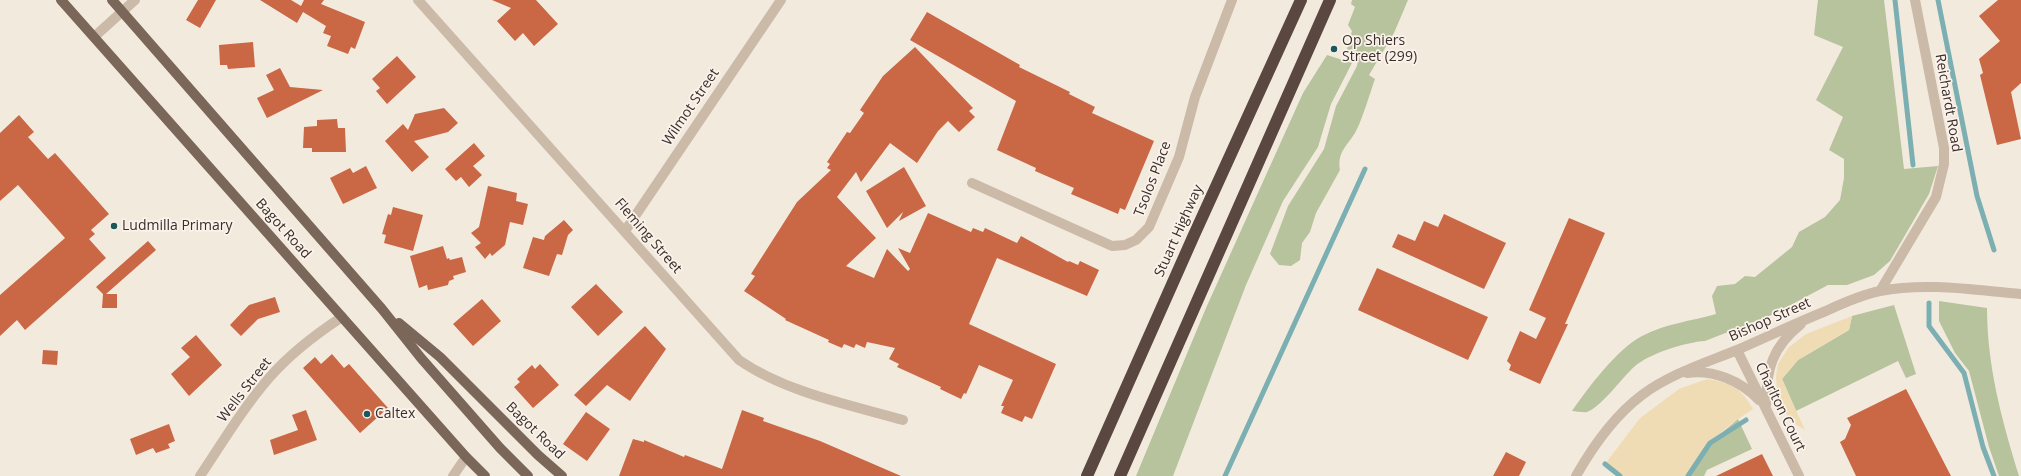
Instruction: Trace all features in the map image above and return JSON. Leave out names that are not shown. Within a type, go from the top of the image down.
[{"type":"highway","name":"Stuart Highway","points":[[1088,476],[1197,227],[1301,0]]},
{"type":"highway","points":[[1120,476],[1330,0]]},
{"type":"main road","name":"Bagot Road","points":[[61,0],[466,457],[485,476]]},
{"type":"main road","name":"Bagot Road","points":[[112,0],[382,309],[421,358],[500,448],[528,476]]},
{"type":"main road","name":"Bagot Road","points":[[382,309],[440,357],[538,455],[562,476]]},
{"type":"street","points":[[94,37],[135,0]]},
{"type":"street","name":"Fleming Street","points":[[418,0],[625,231],[721,342],[744,364],[775,381],[846,404],[903,420]]},
{"type":"street","name":"Wilmot Street","points":[[625,231],[781,0]]},
{"type":"street","name":"Tsolos Place","points":[[972,183],[1112,246],[1125,245],[1136,240],[1149,227],[1179,157],[1195,97],[1232,0]]},
{"type":"street","name":"Reichardt Road","points":[[1880,291],[1930,210],[1940,184],[1944,164],[1944,148],[1916,0]]},
{"type":"street","name":"Bishop Street","points":[[1576,476],[1597,442],[1623,412],[1643,394],[1692,368],[1737,350],[1812,316],[1880,291],[1931,287],[2021,294]]},
{"type":"street","points":[[1766,408],[1768,372],[1773,356],[1787,336],[1812,316]]},
{"type":"street","name":"Wells Street","points":[[200,476],[245,410],[270,377],[326,327],[342,317]]},
{"type":"street","name":"Charlton Court","points":[[1737,350],[1799,476]]},
{"type":"street","points":[[1674,377],[1693,372],[1715,374],[1741,386],[1753,394],[1766,408]]},
{"type":"street","points":[[453,476],[466,457]]},
{"type":"green space","points":[[1352,0],[1408,0],[1394,33],[1369,75],[1375,79],[1358,128],[1341,154],[1339,164],[1340,170],[1316,213],[1310,232],[1302,243],[1300,260],[1291,266],[1279,265],[1270,254],[1288,206],[1324,149],[1336,106],[1357,66],[1358,59],[1346,53],[1352,31],[1348,25],[1355,7],[1351,4]]},
{"type":"green space","points":[[1818,0],[1884,0],[1904,169],[1938,166],[1929,194],[1890,261],[1874,275],[1847,285],[1828,285],[1774,314],[1705,341],[1678,346],[1658,353],[1640,362],[1634,367],[1592,410],[1587,412],[1572,411],[1586,391],[1613,359],[1632,342],[1659,328],[1716,314],[1712,296],[1717,286],[1735,284],[1745,276],[1755,277],[1792,247],[1799,232],[1825,217],[1840,200],[1844,178],[1844,159],[1829,150],[1843,117],[1816,100],[1843,47],[1814,35]]},
{"type":"green space","points":[[1327,55],[1352,63],[1331,104],[1318,147],[1283,201],[1246,285],[1173,476],[1136,476],[1206,308],[1303,93]]},
{"type":"green space","points":[[1939,301],[1987,308],[1990,351],[2001,414],[2019,476],[1999,476],[1989,447],[1969,371],[1955,353],[1939,321]]},
{"type":"green space","points":[[1894,305],[1916,374],[1906,378],[1898,361],[1796,411],[1782,379],[1798,360],[1849,330],[1852,316]]},
{"type":"green space","points":[[1738,419],[1752,449],[1707,470],[1704,476],[1688,476],[1710,443]]},
{"type":"sand","points":[[1852,316],[1849,330],[1798,360],[1782,379],[1805,430],[1789,420],[1777,392],[1776,376],[1778,364],[1789,347],[1806,334]]},
{"type":"sand","points":[[1707,379],[1723,382],[1740,391],[1753,409],[1732,423],[1710,443],[1688,476],[1620,476],[1605,464],[1640,418],[1679,389]]},
{"type":"building","points":[[198,0],[216,0],[200,28],[186,20]]},
{"type":"building","points":[[260,0],[291,0],[301,6],[304,0],[324,0],[321,4],[365,22],[355,49],[351,47],[348,54],[327,46],[331,36],[323,33],[326,26],[303,12],[297,23]]},
{"type":"building","points":[[492,0],[536,0],[558,24],[534,46],[523,33],[515,41],[497,21],[511,8]]},
{"type":"building","points":[[1998,0],[2021,0],[2021,83],[2011,92],[2021,139],[1997,145],[1980,75],[1983,73],[1979,59],[2000,41],[1979,16]]},
{"type":"building","points":[[927,12],[1020,65],[1019,67],[1070,92],[1069,94],[1095,107],[1092,113],[1154,141],[1125,210],[1120,208],[1118,214],[1071,194],[1074,188],[1035,171],[1036,168],[997,150],[1016,101],[910,40]]},
{"type":"building","points":[[253,42],[255,67],[228,69],[227,65],[220,65],[219,45]]},
{"type":"building","points":[[915,47],[973,108],[969,111],[975,117],[959,132],[948,121],[938,131],[917,163],[890,143],[861,182],[856,172],[837,197],[876,238],[846,266],[874,278],[887,249],[908,271],[910,269],[898,248],[910,253],[928,213],[971,232],[973,228],[983,232],[985,228],[1017,243],[1021,236],[1068,262],[1069,261],[1078,265],[1080,261],[1099,270],[1087,296],[997,258],[969,324],[1056,364],[1032,419],[1025,416],[1022,422],[1001,413],[1004,406],[1001,406],[1013,380],[979,365],[966,394],[964,393],[961,399],[940,389],[941,387],[897,367],[899,364],[889,359],[895,348],[867,342],[865,348],[856,344],[854,348],[844,344],[842,348],[828,342],[829,340],[785,320],[786,319],[744,291],[755,276],[751,274],[797,202],[831,170],[827,168],[830,164],[827,162],[847,132],[850,133],[864,113],[860,110],[883,76]]},
{"type":"building","points":[[397,56],[416,77],[387,104],[376,91],[380,88],[372,79]]},
{"type":"building","points":[[280,68],[290,87],[323,90],[267,118],[257,98],[274,90],[266,75]]},
{"type":"building","points":[[444,108],[458,123],[448,132],[414,141],[429,157],[412,172],[385,141],[403,124],[408,130],[415,114]]},
{"type":"building","points":[[19,115],[34,132],[28,137],[48,159],[55,153],[109,214],[91,230],[95,234],[89,239],[106,258],[25,330],[17,320],[0,336],[0,295],[65,238],[18,185],[0,201],[0,133]]},
{"type":"building","points":[[337,119],[338,128],[345,128],[346,152],[312,152],[312,148],[303,148],[304,127],[317,126],[317,120]]},
{"type":"building","points":[[474,143],[485,156],[473,166],[482,175],[469,187],[461,177],[456,181],[445,169]]},
{"type":"building","points":[[366,166],[377,188],[343,204],[330,178],[350,168],[353,173]]},
{"type":"building","points":[[904,167],[926,206],[899,221],[903,212],[887,228],[866,191]]},
{"type":"building","points":[[488,186],[517,193],[516,201],[528,204],[523,225],[510,222],[505,245],[492,256],[490,253],[485,259],[475,247],[481,243],[471,233],[479,227]]},
{"type":"building","points":[[393,207],[423,215],[413,251],[384,243],[386,235],[382,234],[388,214],[391,215]]},
{"type":"building","points":[[1444,214],[1506,243],[1484,289],[1392,247],[1398,234],[1415,241],[1424,221],[1438,227]]},
{"type":"building","points":[[1569,218],[1605,233],[1565,324],[1568,324],[1540,384],[1509,370],[1511,365],[1507,361],[1520,331],[1536,339],[1546,318],[1529,310]]},
{"type":"building","points":[[564,220],[573,230],[568,235],[562,255],[557,254],[549,276],[523,268],[533,237],[544,240],[545,236]]},
{"type":"building","points":[[148,241],[156,250],[106,294],[117,294],[117,308],[102,308],[103,294],[96,287]]},
{"type":"building","points":[[443,246],[447,259],[449,258],[450,260],[462,257],[466,272],[453,276],[454,279],[449,281],[448,285],[428,290],[427,285],[419,288],[410,256]]},
{"type":"building","points":[[1377,268],[1488,317],[1468,360],[1358,310]]},
{"type":"building","points":[[596,284],[623,312],[598,336],[571,307]]},
{"type":"building","points":[[275,297],[280,312],[258,319],[241,336],[230,325],[249,305]]},
{"type":"building","points":[[482,299],[501,321],[473,346],[453,324]]},
{"type":"building","points":[[645,326],[666,349],[630,401],[607,385],[586,406],[574,395]]},
{"type":"building","points":[[196,335],[222,365],[189,396],[171,374],[190,357],[181,348]]},
{"type":"building","points":[[43,350],[58,351],[57,365],[42,364]]},
{"type":"building","points":[[332,354],[344,368],[349,364],[388,408],[360,433],[303,368],[315,357],[321,364]]},
{"type":"building","points":[[540,364],[559,385],[533,408],[514,387],[520,382],[517,379],[532,365],[535,369]]},
{"type":"building","points":[[1906,389],[1951,476],[1856,476],[1840,442],[1845,439],[1851,425],[1847,418]]},
{"type":"building","points":[[306,410],[317,440],[274,455],[270,440],[298,430],[292,415]]},
{"type":"building","points":[[742,410],[764,418],[763,421],[820,441],[901,476],[619,476],[633,439],[644,442],[644,440],[684,457],[685,455],[722,469]]},
{"type":"building","points":[[586,412],[610,429],[587,461],[563,444]]},
{"type":"building","points":[[169,424],[175,441],[168,444],[170,448],[156,453],[153,448],[136,455],[130,439]]},
{"type":"building","points":[[1506,452],[1526,462],[1519,476],[1493,476]]},
{"type":"building","points":[[1762,454],[1773,476],[1716,476]]},
{"type":"waterway","points":[[1895,0],[1913,165]]},
{"type":"waterway","points":[[1938,0],[1977,196],[1994,250]]},
{"type":"waterway","points":[[1225,476],[1365,169]]},
{"type":"waterway","points":[[1929,303],[1929,326],[1964,373],[1983,447],[1994,476]]},
{"type":"waterway","points":[[1688,476],[1710,443],[1746,420]]},
{"type":"waterway","points":[[1605,464],[1620,476]]},
{"type":"place","name":"Op Shiers Street (299)","points":[[1334,49]]},
{"type":"place","name":"Ludmilla Primary","points":[[114,226]]},
{"type":"place","name":"Caltex","points":[[367,414]]}]
